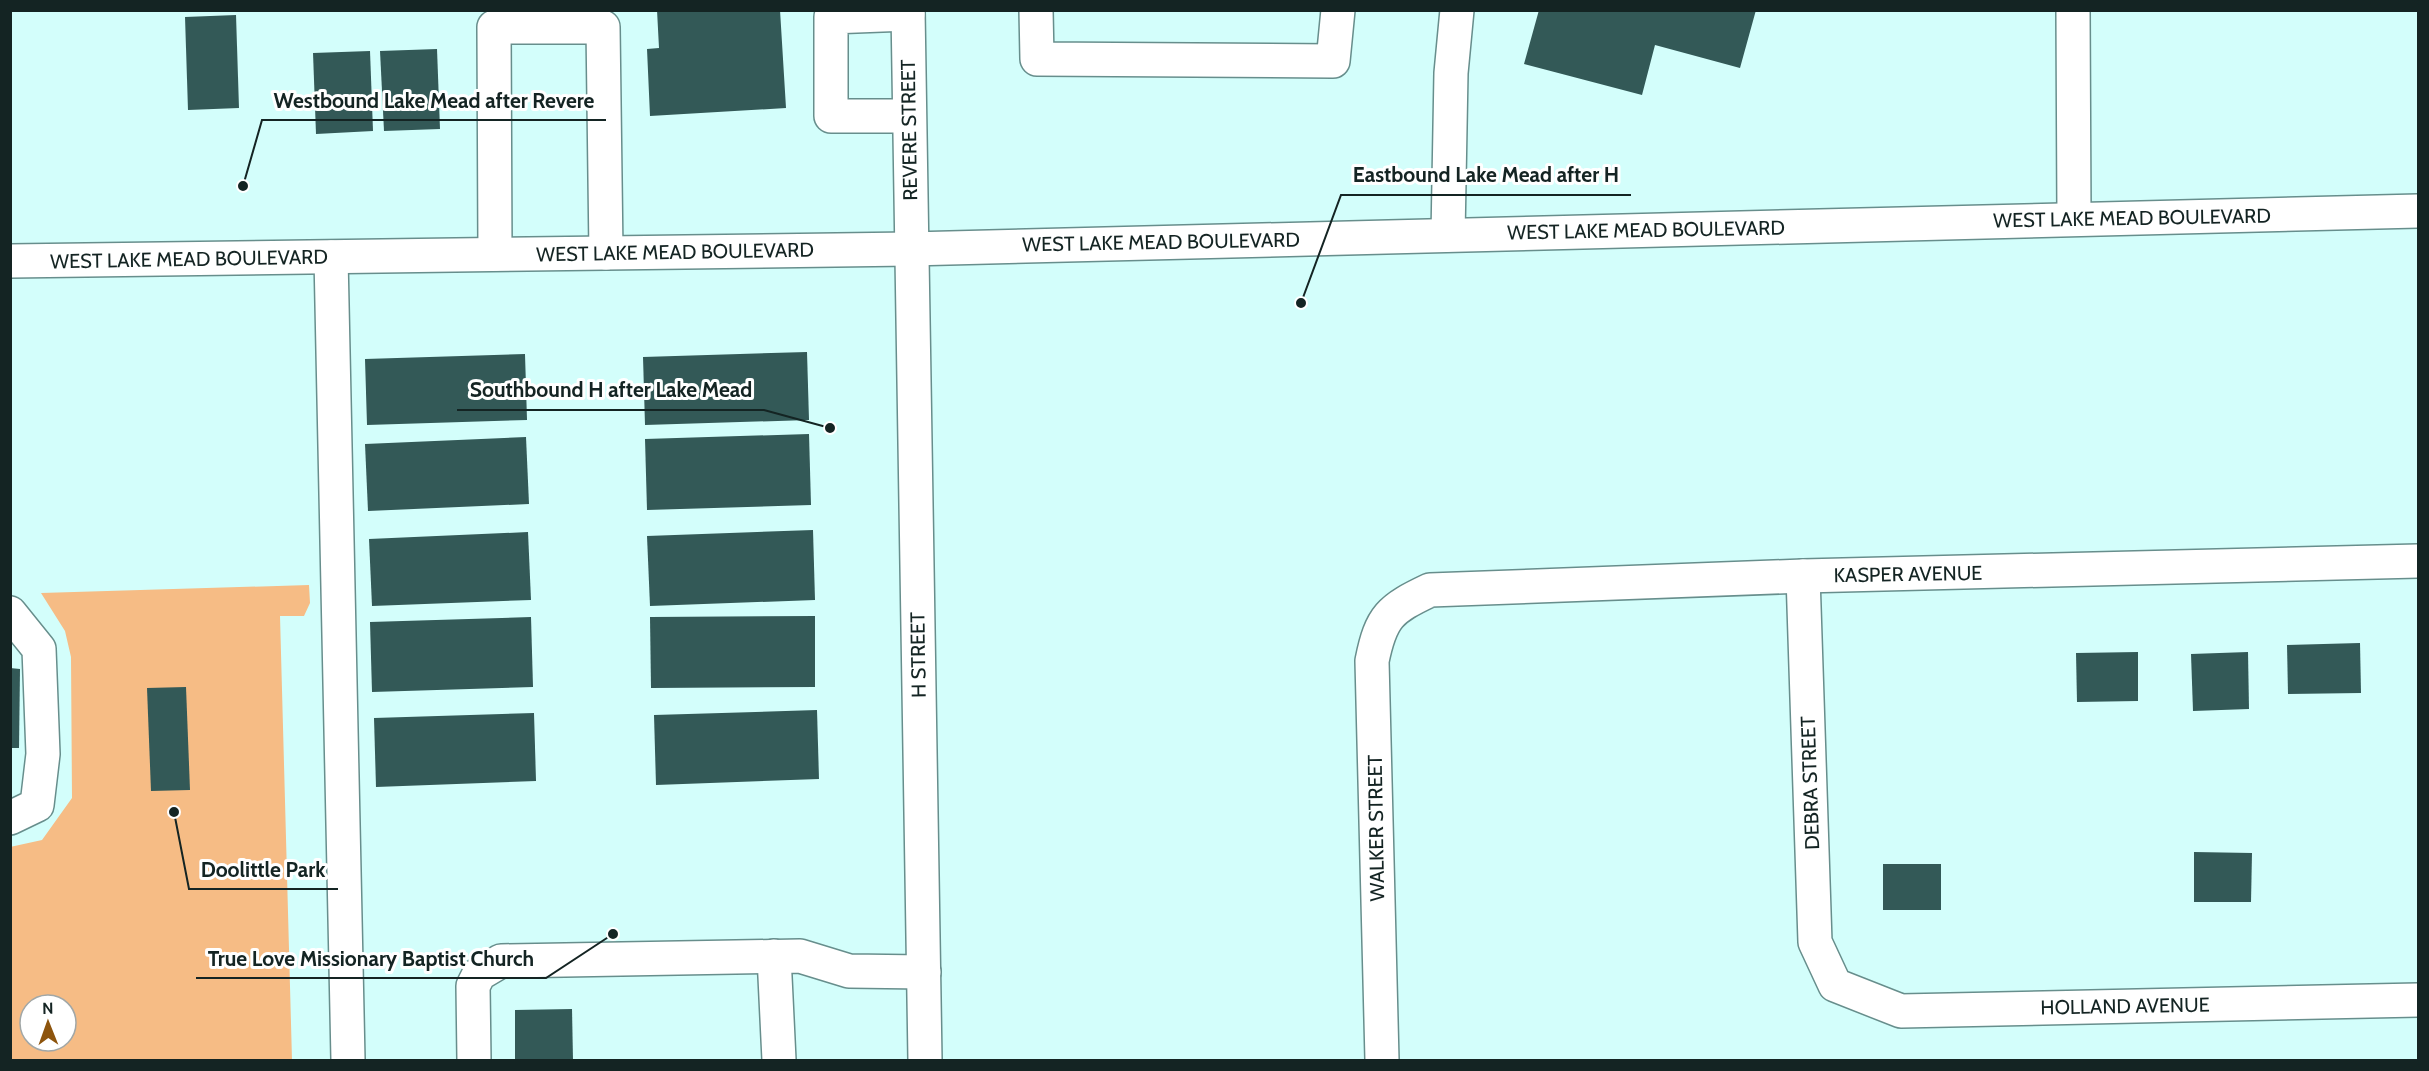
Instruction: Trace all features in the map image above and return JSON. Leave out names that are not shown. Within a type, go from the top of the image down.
[{"type":"street","points":[[1036,10],[1037,58],[1333,61],[1338,10]]},
{"type":"street","points":[[1448,235],[1451,73],[1457,10]]},
{"type":"street","points":[[2073,11],[2074,219]]},
{"type":"street","points":[[908,12],[831,17],[831,116],[909,116]]},
{"type":"street","name":"REVERE STREET","points":[[908,12],[910,249]]},
{"type":"street","points":[[495,254],[494,27],[603,27],[606,253]]},
{"type":"street","name":"WEST LAKE MEAD BOULEVARD","points":[[10,261],[910,249],[2418,211]]},
{"type":"street","name":"H STREET","points":[[910,249],[925,1060]]},
{"type":"street","points":[[331,257],[348,1060]]},
{"type":"street","name":"KASPER AVENUE","points":[[1400,604],[1430,590],[1803,576],[2418,561]]},
{"type":"street","name":"DEBRA STREET","points":[[1803,576],[1815,942],[1835,986]]},
{"type":"street","name":"WALKER STREET","points":[[1382,1060],[1372,661],[1378,630],[1400,604]]},
{"type":"street","points":[[10,613],[39,649],[43,754],[37,805],[10,818]]},
{"type":"street","points":[[774,956],[779,1060]]},
{"type":"street","points":[[474,1060],[473,986],[479,974],[501,961],[800,956],[849,971],[924,972]]},
{"type":"street","name":"HOLLAND AVENUE","points":[[1835,986],[1901,1011],[2418,1000]]},
{"type":"shaded area","points":[[309,585],[310,603],[304,616],[280,616],[292,1060],[11,1060],[10,847],[42,840],[72,798],[71,657],[65,631],[41,593]]},
{"type":"building","points":[[657,10],[780,10],[786,108],[650,116],[647,49],[659,48]]},
{"type":"building","points":[[1539,10],[1756,10],[1740,68],[1655,45],[1642,95],[1524,64]]},
{"type":"building","points":[[236,15],[239,108],[188,110],[185,17]]},
{"type":"building","points":[[437,49],[440,129],[384,131],[380,51]]},
{"type":"building","points":[[370,51],[373,131],[316,134],[313,53]]},
{"type":"building","points":[[807,352],[809,420],[645,425],[643,357]]},
{"type":"building","points":[[525,354],[527,420],[367,425],[365,359]]},
{"type":"building","points":[[809,434],[811,505],[647,510],[645,439]]},
{"type":"building","points":[[526,437],[529,504],[368,511],[365,444]]},
{"type":"building","points":[[813,530],[815,600],[650,606],[647,536]]},
{"type":"building","points":[[528,532],[531,600],[372,606],[369,539]]},
{"type":"building","points":[[815,616],[815,687],[651,688],[650,617]]},
{"type":"building","points":[[531,617],[533,687],[372,692],[370,622]]},
{"type":"building","points":[[2360,643],[2361,693],[2288,694],[2287,645]]},
{"type":"building","points":[[2138,652],[2138,701],[2077,702],[2076,653]]},
{"type":"building","points":[[2248,652],[2249,709],[2193,711],[2191,654]]},
{"type":"building","points":[[10,668],[20,669],[19,748],[10,748]]},
{"type":"building","points":[[186,687],[190,790],[151,791],[147,688]]},
{"type":"building","points":[[817,710],[819,779],[656,785],[654,715]]},
{"type":"building","points":[[534,713],[536,781],[376,787],[374,718]]},
{"type":"building","points":[[2194,852],[2252,853],[2251,902],[2194,902]]},
{"type":"building","points":[[1883,864],[1941,864],[1941,910],[1883,910]]},
{"type":"building","points":[[572,1009],[573,1060],[515,1060],[515,1010]]},
{"type":"place","name":"Westbound Lake Mead after Revere","points":[[243,186]]},
{"type":"place","name":"Eastbound Lake Mead after H","points":[[1301,303]]},
{"type":"place","name":"Southbound H after Lake Mead","points":[[830,428]]},
{"type":"place","name":"Doolittle Park","points":[[174,812]]},
{"type":"place","name":"True Love Missionary Baptist Church","points":[[613,934]]}]
